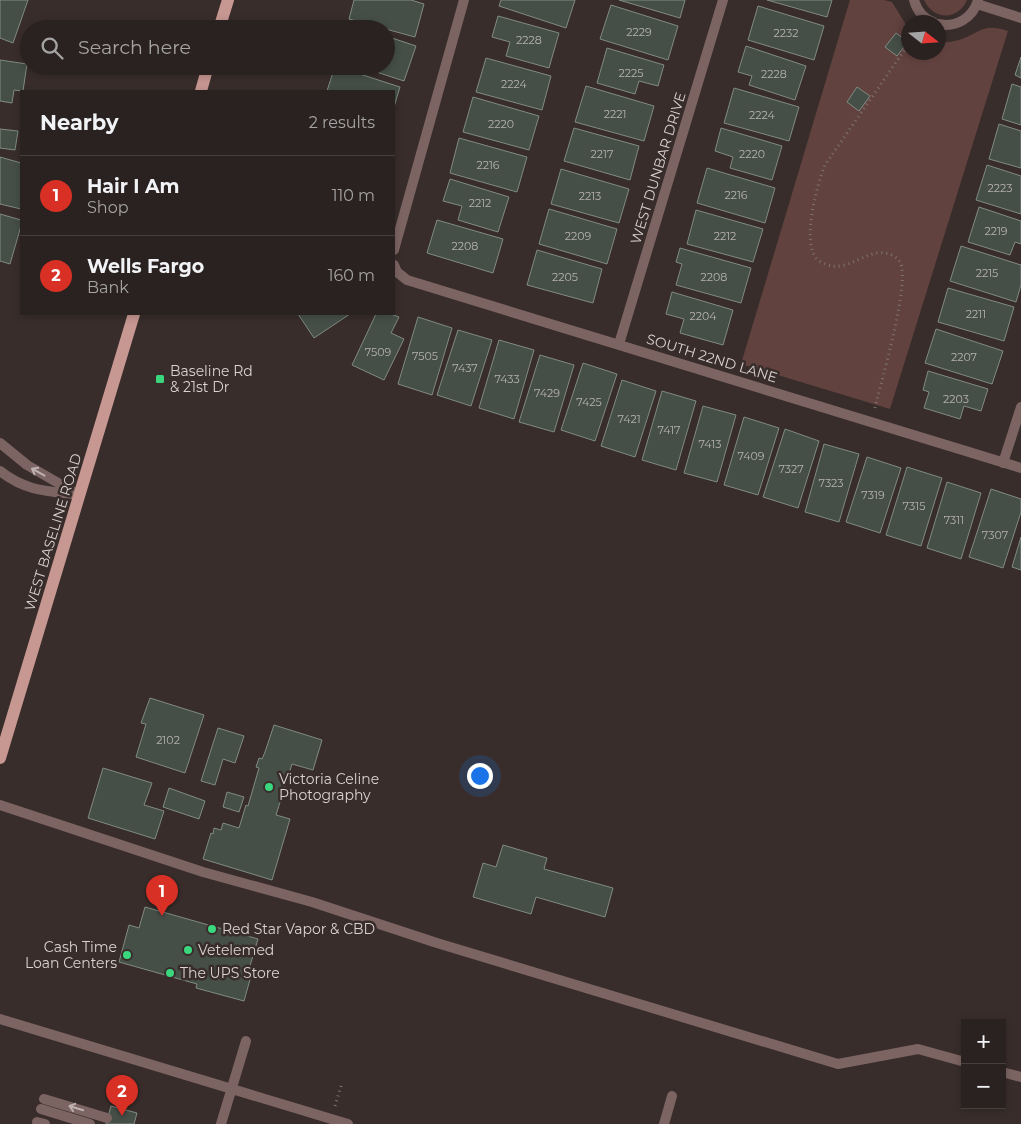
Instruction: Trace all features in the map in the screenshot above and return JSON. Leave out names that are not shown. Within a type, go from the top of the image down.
[{"type":"main road","points":[[222,20],[228,0]]},
{"type":"main road","points":[[201,90],[205,75]]},
{"type":"main road","name":"WEST BASELINE ROAD","points":[[0,758],[134,315]]},
{"type":"street","points":[[395,246],[464,0]]},
{"type":"street","name":"WEST DUNBAR DRIVE","points":[[619,344],[723,0]]},
{"type":"street","points":[[914,0],[921,15]]},
{"type":"street","points":[[946,25],[952,25],[962,21],[971,14],[977,2],[1021,18]]},
{"type":"street","name":"SOUTH 22ND LANE","points":[[396,268],[407,280],[1021,468]]},
{"type":"street","points":[[1003,463],[1021,407]]},
{"type":"street","points":[[0,443],[27,465],[79,495]]},
{"type":"street","points":[[0,472],[13,481],[34,489],[79,495]]},
{"type":"street","points":[[0,804],[203,872],[312,902],[437,943],[838,1064],[918,1049],[961,1061]]},
{"type":"street","points":[[0,1019],[348,1124]]},
{"type":"street","points":[[221,1124],[246,1041]]},
{"type":"street","points":[[1006,1073],[1021,1077]]},
{"type":"street","points":[[664,1124],[672,1096]]},
{"type":"street","points":[[90,1124],[42,1104],[107,1118]]},
{"type":"path","points":[[875,408],[894,335],[903,275],[902,268],[894,256],[885,253],[874,254],[840,266],[824,264],[816,259],[812,251],[810,238],[811,220],[818,185],[825,165],[901,55]]},
{"type":"path","points":[[335,1107],[342,1083]]},
{"type":"shaded area","points":[[850,0],[884,0],[892,2],[901,17],[901,60],[946,60],[946,42],[959,40],[988,28],[1008,31],[890,409],[741,364]]},
{"type":"shaded area","points":[[924,0],[967,0],[958,12],[952,15],[939,14],[928,7]]},
{"type":"building","points":[[0,0],[28,0],[13,43],[0,38]]},
{"type":"building","points":[[354,0],[411,0],[424,4],[415,37],[395,32],[395,20],[349,19]]},
{"type":"building","points":[[501,0],[575,0],[566,28],[499,6]]},
{"type":"building","points":[[619,0],[685,0],[680,18]]},
{"type":"building","points":[[767,0],[832,0],[827,17]]},
{"type":"building","points":[[611,5],[678,26],[668,60],[600,39]]},
{"type":"building","points":[[758,6],[824,26],[814,60],[748,40]]},
{"type":"building","points":[[498,16],[559,33],[549,68],[506,56],[510,42],[492,37]]},
{"type":"building","points":[[896,33],[901,37],[901,51],[897,56],[885,47]]},
{"type":"building","points":[[395,39],[416,46],[404,81],[386,75],[395,75]]},
{"type":"building","points":[[746,46],[806,66],[795,100],[749,85],[752,76],[738,72]]},
{"type":"building","points":[[607,48],[664,65],[658,86],[639,81],[635,94],[597,83]]},
{"type":"building","points":[[1021,57],[1021,78],[1015,75]]},
{"type":"building","points":[[486,58],[551,76],[542,110],[476,92]]},
{"type":"building","points":[[0,60],[20,63],[20,75],[25,75],[23,90],[14,90],[12,103],[0,101]]},
{"type":"building","points":[[332,75],[363,75],[400,87],[395,104],[395,90],[327,90]]},
{"type":"building","points":[[1012,84],[1021,87],[1021,125],[1002,119]]},
{"type":"building","points":[[586,86],[654,106],[644,141],[575,122]]},
{"type":"building","points":[[857,87],[870,96],[859,111],[847,102]]},
{"type":"building","points":[[734,88],[799,107],[789,141],[724,123]]},
{"type":"building","points":[[473,97],[539,116],[529,150],[463,132]]},
{"type":"building","points":[[999,124],[1021,131],[1021,168],[989,159]]},
{"type":"building","points":[[574,128],[639,146],[630,180],[564,161]]},
{"type":"building","points":[[721,128],[782,146],[772,180],[730,168],[733,157],[715,151]]},
{"type":"building","points":[[0,129],[18,131],[15,150],[0,148]]},
{"type":"building","points":[[459,138],[527,157],[517,192],[450,173]]},
{"type":"building","points":[[0,157],[20,163],[20,209],[0,204]]},
{"type":"building","points":[[987,165],[1021,176],[1021,214],[976,200]]},
{"type":"building","points":[[707,168],[775,188],[765,223],[697,203]]},
{"type":"building","points":[[561,169],[629,189],[619,223],[551,204]]},
{"type":"building","points":[[450,179],[509,197],[498,232],[458,220],[462,206],[443,201]]},
{"type":"building","points":[[979,207],[1021,221],[1021,244],[1015,242],[1010,255],[968,242]]},
{"type":"building","points":[[549,209],[617,229],[607,264],[539,244]]},
{"type":"building","points":[[696,210],[763,229],[753,262],[687,244]]},
{"type":"building","points":[[0,214],[20,220],[20,229],[10,264],[0,261]]},
{"type":"building","points":[[437,220],[503,239],[493,273],[427,253]]},
{"type":"building","points":[[961,246],[1021,265],[1021,285],[1016,302],[950,281]]},
{"type":"building","points":[[680,248],[751,268],[741,303],[676,285],[682,264],[676,262]]},
{"type":"building","points":[[537,250],[602,269],[593,303],[527,285]]},
{"type":"building","points":[[948,288],[1014,307],[1004,341],[938,322]]},
{"type":"building","points":[[672,292],[733,310],[723,345],[680,333],[684,319],[666,314]]},
{"type":"building","points":[[299,315],[348,315],[314,338]]},
{"type":"building","points":[[376,315],[394,315],[399,317],[391,333],[404,339],[384,380],[352,365]]},
{"type":"building","points":[[418,317],[452,328],[432,395],[398,384]]},
{"type":"building","points":[[936,329],[1003,351],[992,384],[925,363]]},
{"type":"building","points":[[458,330],[492,340],[471,406],[437,395]]},
{"type":"building","points":[[499,340],[534,350],[514,419],[479,408]]},
{"type":"building","points":[[540,355],[574,365],[554,432],[519,422]]},
{"type":"building","points":[[583,363],[617,374],[595,441],[561,430]]},
{"type":"building","points":[[928,371],[988,389],[981,411],[964,406],[960,419],[924,408],[929,392],[923,390]]},
{"type":"building","points":[[622,380],[656,391],[635,457],[601,446]]},
{"type":"building","points":[[662,391],[696,401],[676,470],[642,460]]},
{"type":"building","points":[[703,406],[736,415],[717,482],[684,473]]},
{"type":"building","points":[[744,417],[779,428],[758,495],[724,485]]},
{"type":"building","points":[[785,429],[819,441],[798,508],[763,497]]},
{"type":"building","points":[[824,444],[859,454],[839,522],[805,512]]},
{"type":"building","points":[[867,457],[901,468],[880,533],[846,522]]},
{"type":"building","points":[[907,467],[942,478],[921,546],[886,535]]},
{"type":"building","points":[[947,482],[981,493],[961,559],[927,548]]},
{"type":"building","points":[[991,489],[1021,499],[1021,512],[1003,568],[969,557]]},
{"type":"building","points":[[1021,537],[1021,570],[1012,567]]},
{"type":"building","points":[[150,698],[204,715],[185,773],[136,757],[146,724],[141,723]]},
{"type":"building","name":"Victoria Celine Photography","points":[[274,725],[322,740],[313,770],[292,764],[276,815],[290,819],[272,880],[203,859],[214,828],[221,830],[223,823],[239,828],[246,805],[248,806],[259,768],[256,767],[259,758],[262,759]]},
{"type":"building","points":[[218,728],[244,736],[235,763],[223,759],[215,785],[201,781]]},
{"type":"building","points":[[103,768],[152,783],[144,805],[164,811],[155,839],[88,818]]},
{"type":"building","points":[[169,788],[205,801],[199,819],[163,807]]},
{"type":"building","points":[[227,792],[244,797],[239,812],[223,807]]},
{"type":"building","points":[[503,845],[547,858],[544,869],[613,888],[605,917],[536,897],[531,914],[473,897],[483,863],[496,867]]},
{"type":"building","name":"Vetelemed","points":[[145,907],[258,939],[247,976],[251,976],[244,1001],[196,988],[197,984],[119,962],[129,925],[139,928]]},
{"type":"building","points":[[111,1106],[137,1113],[134,1124],[106,1124]]},
{"type":"place","name":"Baseline Rd & 21st Dr","points":[[160,379]]},
{"type":"place","name":"Victoria Celine Photography","points":[[269,787]]},
{"type":"place","name":"Hair I Am","points":[[162,916]]},
{"type":"place","name":"Red Star Vapor & CBD","points":[[212,929]]},
{"type":"place","name":"Vetelemed","points":[[188,950]]},
{"type":"place","name":"Cash Time Loan Centers","points":[[127,955]]},
{"type":"place","name":"The UPS Store","points":[[170,973]]},
{"type":"place","name":"Wells Fargo","points":[[122,1116]]}]
